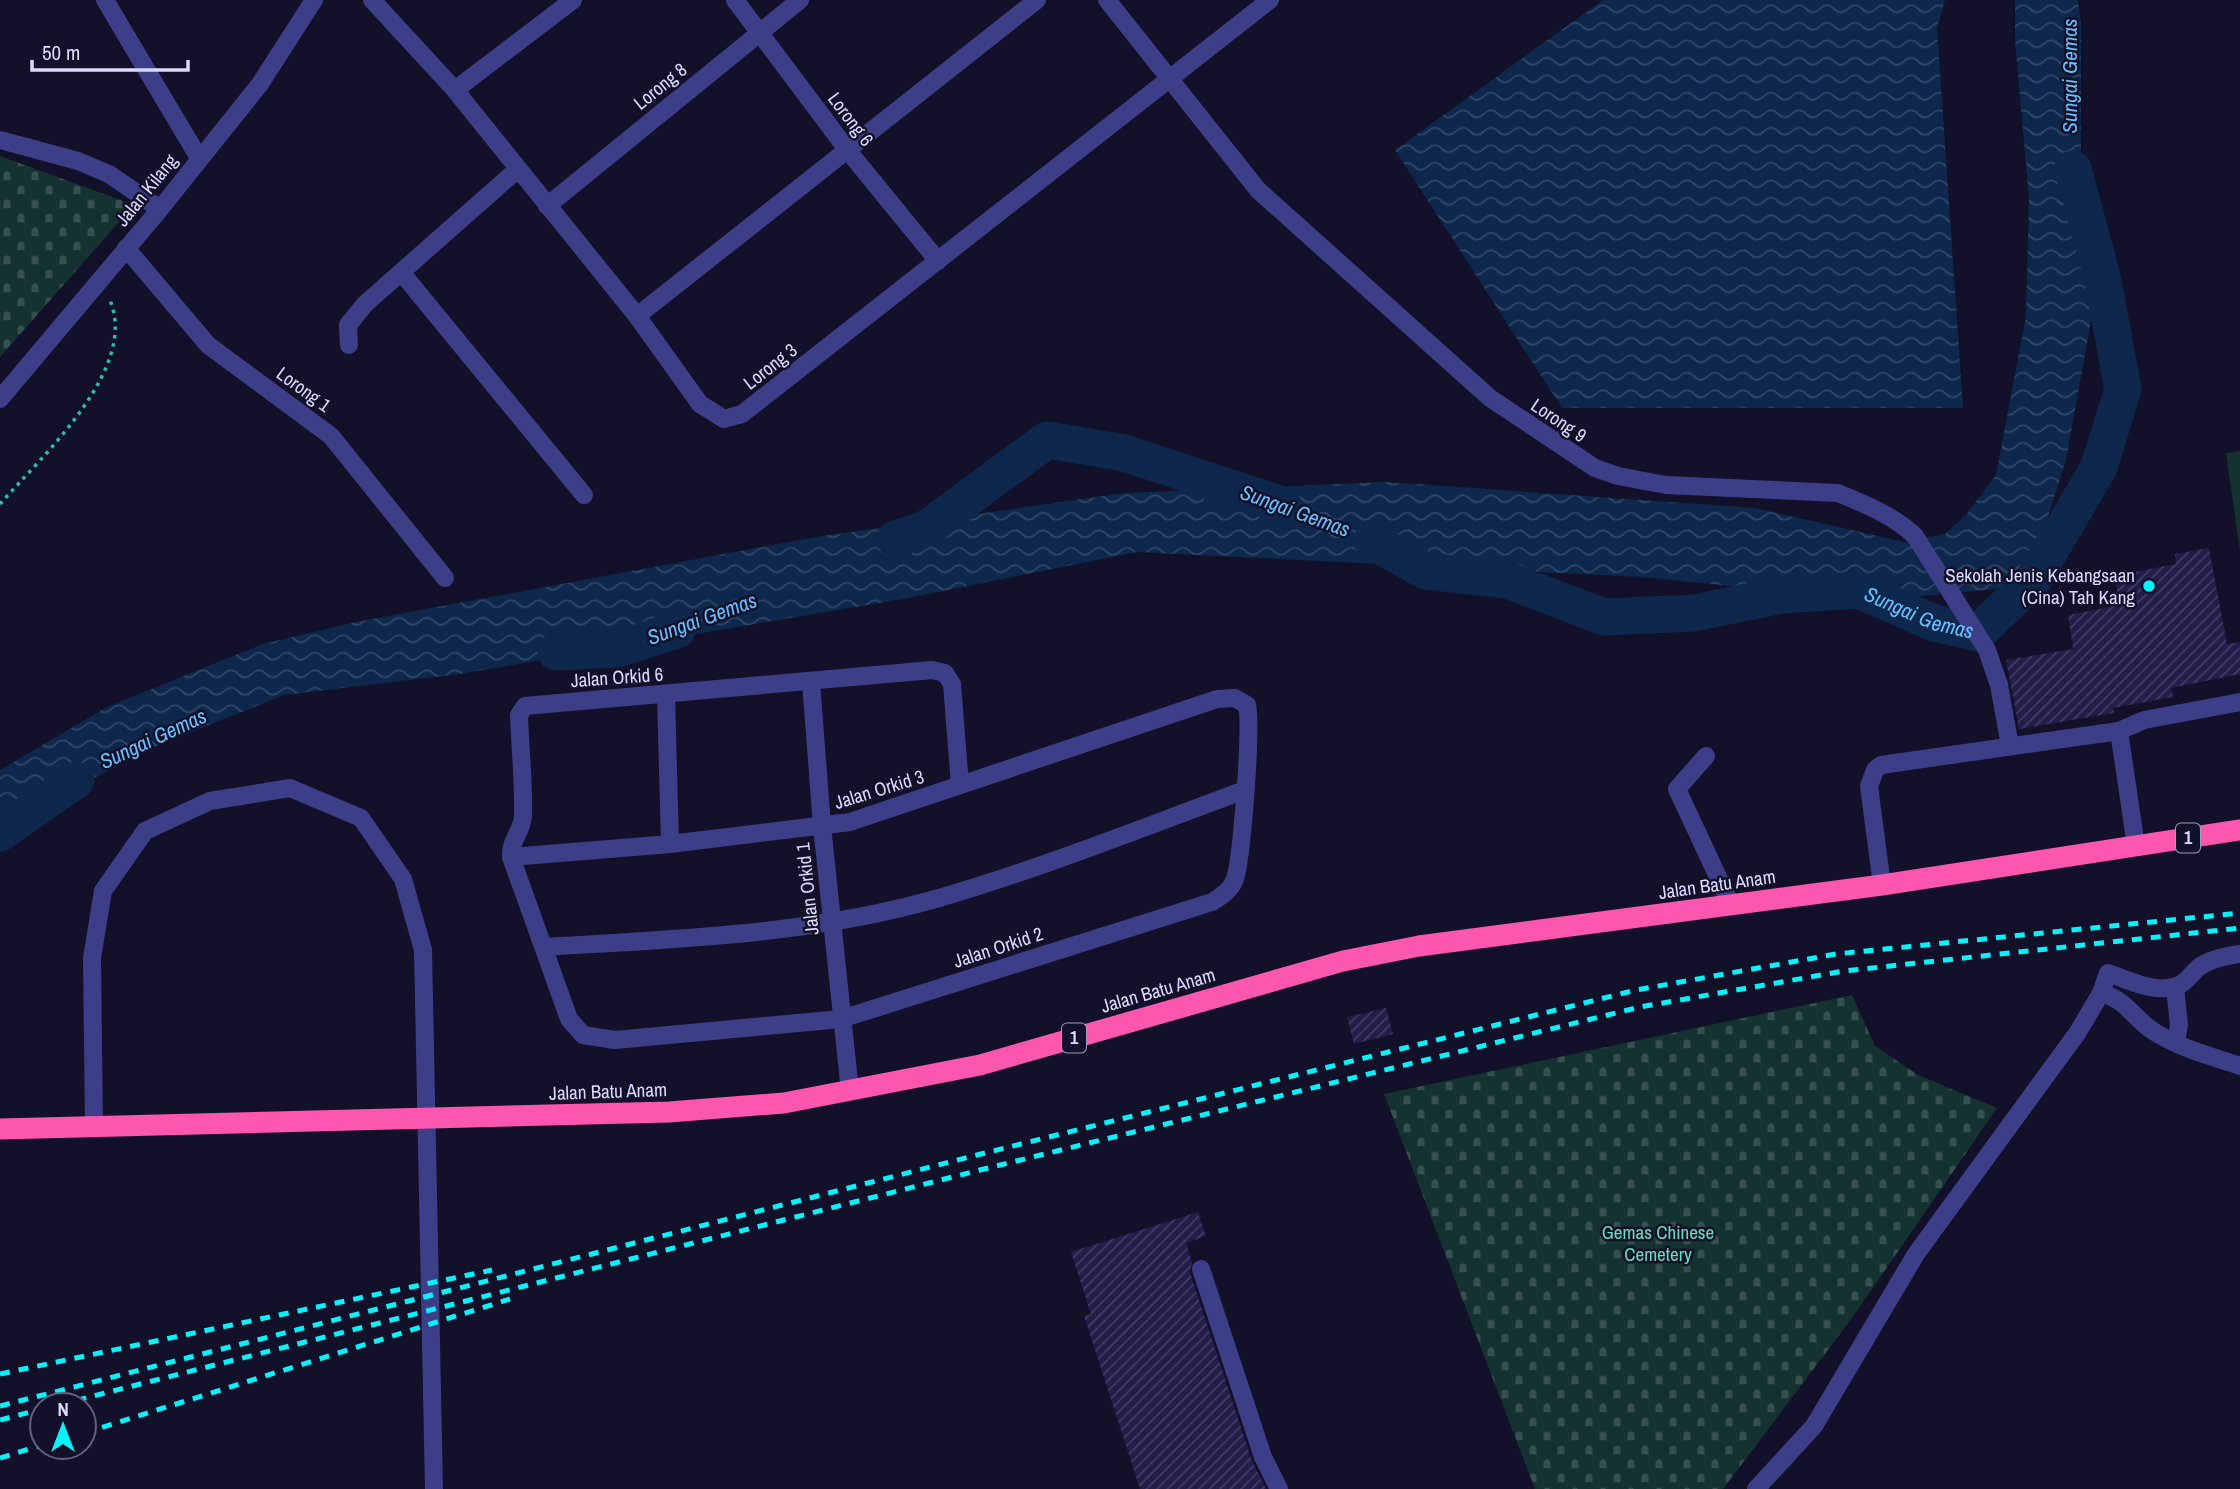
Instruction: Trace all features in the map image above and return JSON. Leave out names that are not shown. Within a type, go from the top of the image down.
[{"type":"highway","name":"Jalan Batu Anam","points":[[0,1129],[669,1112],[784,1102],[980,1065],[1343,961],[1419,946],[1882,885],[2240,830]]},
{"type":"street","points":[[105,0],[199,158]]},
{"type":"street","name":"Jalan Kilang","points":[[0,399],[160,209],[278,61],[314,0]]},
{"type":"street","name":"Lorong 3","points":[[372,0],[455,90],[637,316],[700,404],[715,416],[733,418],[1270,0]]},
{"type":"street","points":[[455,90],[573,0]]},
{"type":"street","name":"Lorong 6","points":[[735,0],[849,152],[938,261]]},
{"type":"street","name":"Lorong 8","points":[[547,206],[800,0]]},
{"type":"street","points":[[637,316],[849,152],[1037,0]]},
{"type":"street","name":"Lorong 9","points":[[1107,0],[1168,81],[1258,190],[1489,398],[1595,468],[1618,476],[1666,485],[1838,494],[1864,503],[1915,536],[1987,650],[1999,685],[2010,746]]},
{"type":"street","points":[[0,140],[78,161],[109,174],[160,209]]},
{"type":"street","points":[[349,345],[348,325],[353,317],[518,169]]},
{"type":"street","name":"Lorong 1","points":[[126,247],[208,345],[331,436],[445,578]]},
{"type":"street","points":[[401,272],[584,495]]},
{"type":"street","name":"Jalan Orkid 6","points":[[511,857],[511,848],[519,833],[523,816],[519,715],[522,708],[529,705],[811,682],[919,669],[945,673],[954,696],[960,785]]},
{"type":"street","name":"Jalan Orkid 1","points":[[811,682],[822,826],[850,1091]]},
{"type":"street","points":[[666,695],[670,844]]},
{"type":"street","name":"Jalan Orkid 3","points":[[511,857],[670,844],[850,822],[1217,699],[1244,700]]},
{"type":"street","name":"Jalan Orkid 2","points":[[544,947],[569,1019],[583,1035],[615,1040],[841,1019],[1212,902],[1224,894],[1234,880],[1245,790],[1248,710],[1244,700]]},
{"type":"street","points":[[1882,885],[1869,786],[1875,770],[1888,762],[2119,731],[2144,720],[2240,702]]},
{"type":"street","points":[[2119,731],[2136,846]]},
{"type":"street","points":[[1706,756],[1677,789],[1731,905]]},
{"type":"street","points":[[94,1126],[92,958],[103,891],[145,831],[210,801],[290,788],[361,818],[403,879],[423,950],[434,1489]]},
{"type":"street","points":[[511,857],[544,947],[700,938],[832,921],[938,898],[1245,790]]},
{"type":"street","points":[[1756,1489],[1814,1426],[1916,1254],[2078,1032],[2101,993],[2108,973],[2142,985],[2175,987],[2199,967],[2223,957],[2240,954]]},
{"type":"street","points":[[2175,987],[2179,1025],[2176,1042]]},
{"type":"street","points":[[2101,993],[2117,997],[2139,1020],[2176,1042],[2240,1066]]},
{"type":"street","points":[[1201,1269],[1263,1457],[1279,1489]]},
{"type":"path","points":[[0,504],[56,439],[107,370],[116,336],[116,322],[114,308],[100,280]]},
{"type":"green space","points":[[0,156],[134,205],[0,357]]},
{"type":"green space","points":[[2240,451],[2240,551],[2226,453]]},
{"type":"green space","name":"Gemas Chinese Cemetery","points":[[1852,995],[1875,1046],[1918,1075],[1997,1108],[1852,1318],[1723,1489],[1535,1489],[1384,1094]]},
{"type":"water","points":[[1603,0],[1945,0],[1937,28],[1963,408],[1562,408],[1395,150]]},
{"type":"water","points":[[2015,0],[2078,0],[2081,25],[2081,158],[2093,309],[2066,460],[2026,586],[1911,597],[1790,592],[1642,577],[1137,552],[903,599],[460,674],[284,695],[152,748],[0,827],[0,770],[107,707],[263,644],[356,622],[816,537],[1124,493],[1387,482],[1755,508],[1904,542],[1945,534],[1966,515],[1996,475],[2026,316],[2029,198],[2015,40]]},
{"type":"building","points":[[2209,548],[2227,644],[2240,642],[2240,674],[2171,688],[2173,697],[2113,708],[2114,713],[2019,729],[2006,660],[2073,649],[2068,615],[2120,605],[2114,576],[2176,564],[2175,554]]},
{"type":"building","points":[[1386,1008],[1393,1034],[1354,1044],[1347,1017]]},
{"type":"building","points":[[1198,1212],[1206,1236],[1186,1243],[1192,1262],[1190,1273],[1252,1461],[1266,1489],[1140,1489],[1084,1316],[1091,1314],[1071,1252]]},
{"type":"waterway","name":"Sungai Gemas","points":[[1372,541],[1425,571],[1507,580],[1604,617],[1694,613],[1782,595],[1859,590],[1934,623],[1978,633],[2033,580],[2099,467],[2123,389],[2102,276],[2073,169]]},
{"type":"waterway","name":"Sungai Gemas","points":[[895,539],[926,529],[1047,440],[1124,453],[1283,505]]},
{"type":"waterway","name":"Sungai Gemas","points":[[556,652],[618,649],[677,630]]},
{"type":"waterway","name":"Sungai Gemas","points":[[0,833],[76,780]]},
{"type":"railway","points":[[0,1406],[977,1155],[1636,990],[1836,954],[2240,913]]},
{"type":"railway","points":[[98,1395],[980,1170],[1640,1007],[1844,971],[2240,928]]},
{"type":"railway","points":[[0,1374],[492,1270]]},
{"type":"railway","points":[[98,1429],[510,1299]]},
{"type":"railway","points":[[0,1420],[28,1413]]},
{"type":"railway","points":[[0,1458],[28,1449]]},
{"type":"place","name":"Sekolah Jenis Kebangsaan (Cina) Tah Kang","points":[[2149,586]]}]
